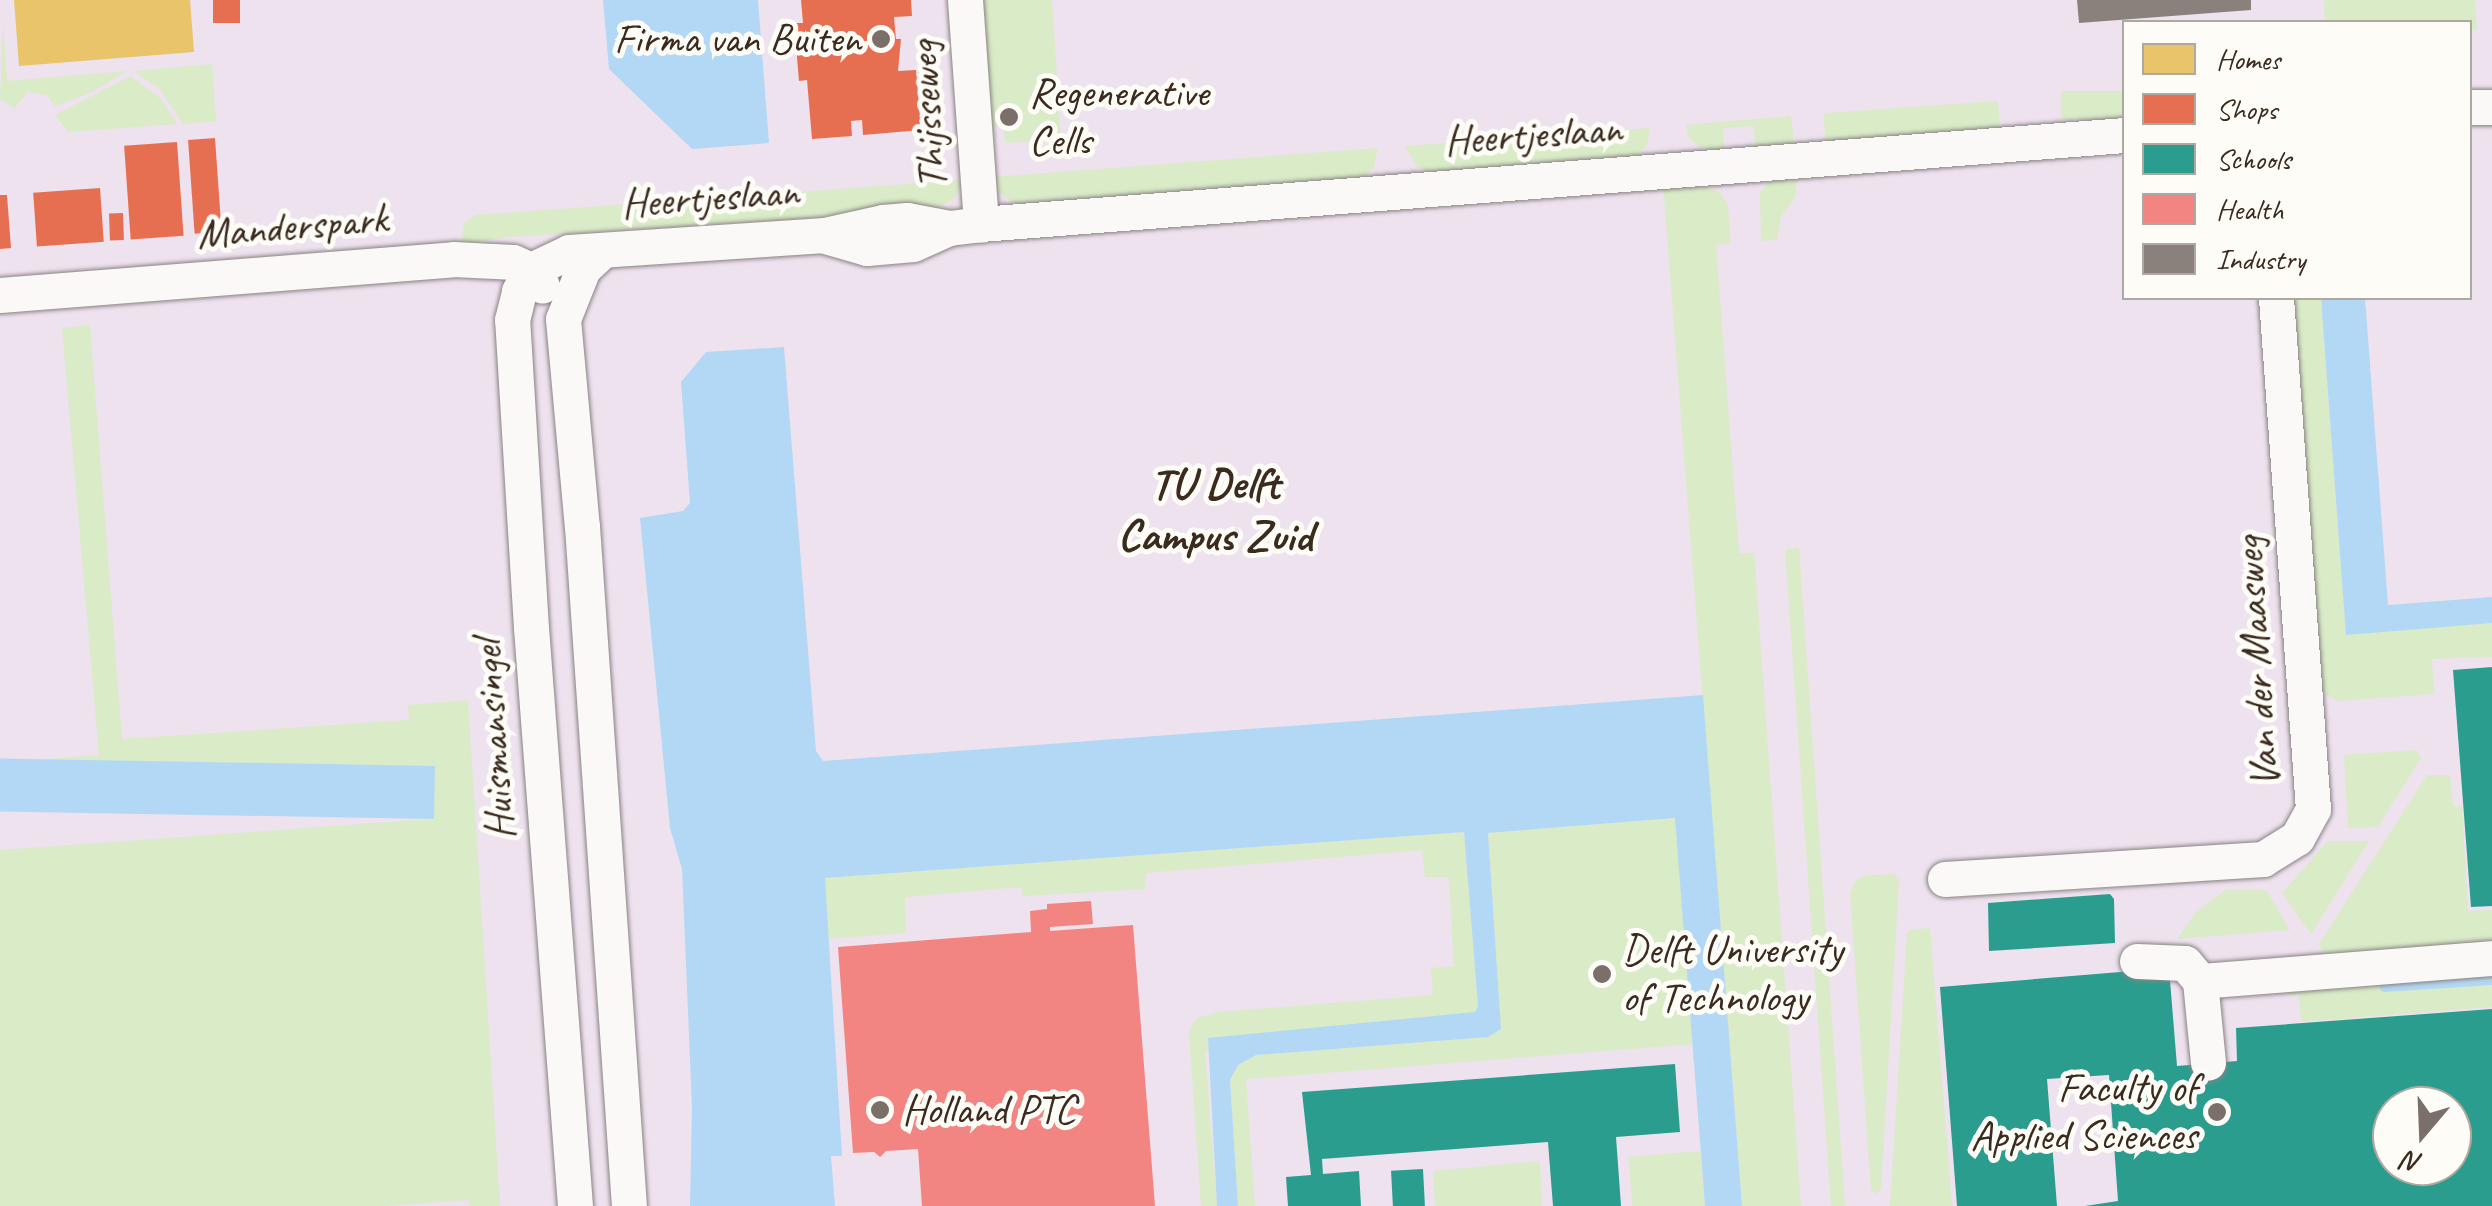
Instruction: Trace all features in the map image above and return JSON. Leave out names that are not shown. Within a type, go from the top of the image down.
[{"type":"street","name":"Thijsseweg","points":[[965,0],[965,226]]},
{"type":"street","name":"Heertjeslaan","points":[[531,270],[569,252],[824,235],[866,223],[908,220],[965,226],[2122,135]]},
{"type":"street","name":"Heertjeslaan","points":[[563,318],[583,269],[602,251]]},
{"type":"street","name":"Manderspark","points":[[0,295],[454,259],[514,262],[531,270]]},
{"type":"street","points":[[531,270],[563,318],[591,640],[629,1206]]},
{"type":"street","name":"Huismansingel","points":[[531,270],[519,291],[512,320],[538,739],[575,1206]]},
{"type":"street","name":"Van der Maasweg","points":[[1945,879],[2263,859],[2297,838],[2313,810],[2276,300]]},
{"type":"street","points":[[2200,981],[2492,958]]},
{"type":"street","points":[[2138,961],[2185,964],[2200,981],[2208,1063]]},
{"type":"shaded area","points":[[0,0],[2492,0],[2492,1206],[0,1206]]},
{"type":"green space","points":[[980,0],[1052,0],[1061,139],[1005,143],[1004,126],[990,127]]},
{"type":"green space","points":[[2324,0],[2475,0],[2477,30],[2472,31],[2472,20],[2325,20]]},
{"type":"green space","points":[[3,23],[7,81],[127,71],[92,92],[55,106],[47,95],[28,92],[14,108],[0,99]]},
{"type":"green space","points":[[212,64],[216,121],[183,124],[160,89],[134,71]]},
{"type":"green space","points":[[131,76],[161,99],[177,124],[68,132],[55,115]]},
{"type":"green space","points":[[2061,91],[2122,91],[2122,120],[2061,120]]},
{"type":"green space","points":[[1998,101],[2000,131],[1826,143],[1823,113]]},
{"type":"green space","points":[[1791,116],[1794,143],[1755,147],[1754,126],[1723,128],[1724,151],[1700,148],[1688,136],[1686,125]]},
{"type":"green space","points":[[1650,128],[1647,145],[1637,157],[1436,173],[1418,168],[1405,146]]},
{"type":"green space","points":[[1378,148],[1373,169],[1362,179],[1028,204],[1012,202],[997,191],[992,177]]},
{"type":"green space","points":[[1797,174],[1795,197],[1781,217],[1777,240],[1761,241],[1760,192],[1773,177]]},
{"type":"green space","points":[[963,180],[955,198],[932,211],[507,237],[461,245],[464,223],[475,215]]},
{"type":"green space","points":[[1692,182],[1721,193],[1728,205],[1731,243],[1716,245],[1739,553],[1754,553],[1801,1206],[1742,1206],[1663,184]]},
{"type":"green space","points":[[2289,300],[2321,300],[2346,634],[2492,623],[2492,657],[2432,659],[2434,694],[2338,701],[2322,692]]},
{"type":"green space","points":[[90,325],[122,739],[409,720],[408,705],[468,700],[500,1206],[470,1206],[468,1200],[385,1206],[0,1206],[0,850],[433,819],[434,766],[0,798],[0,763],[99,755],[62,328]]},
{"type":"green space","points":[[1799,548],[1845,1206],[1831,1206],[1785,549]]},
{"type":"green space","points":[[2417,750],[2421,758],[2378,827],[2348,828],[2344,755]]},
{"type":"green space","points":[[2427,775],[2450,775],[2453,806],[2462,806],[2468,911],[2492,910],[2492,943],[2326,956],[2319,944]]},
{"type":"green space","points":[[1676,818],[1694,1044],[1246,1079],[1255,1206],[1238,1206],[1230,1080],[1238,1065],[1256,1055],[1488,1037],[1501,1029],[1488,833]]},
{"type":"green space","points":[[1464,832],[1478,1006],[1475,1012],[1205,1051],[1217,1206],[1201,1206],[1189,1033],[1192,1025],[1197,1018],[1218,1012],[1433,995],[1431,968],[1454,966],[1449,877],[1425,877],[1422,850],[1146,873],[1145,889],[1023,896],[1021,887],[905,897],[906,933],[828,939],[824,878]]},
{"type":"green space","points":[[2328,841],[2369,841],[2311,934],[2282,893]]},
{"type":"green space","points":[[1894,874],[1899,881],[1881,1189],[1876,1194],[1871,1190],[1850,893],[1856,880],[1864,876]]},
{"type":"green space","points":[[2225,890],[2266,890],[2290,930],[2177,939],[2195,913]]},
{"type":"green space","points":[[1930,928],[1952,1206],[1890,1206],[1907,934],[1910,930]]},
{"type":"green space","points":[[2492,968],[2492,1007],[2301,1022],[2299,995],[2288,995],[2295,984]]},
{"type":"green space","points":[[1700,1151],[1705,1206],[1633,1206],[1628,1157]]},
{"type":"green space","points":[[1540,1161],[1542,1206],[1435,1206],[1433,1171]]},
{"type":"water","points":[[603,0],[758,0],[769,143],[692,149],[609,69]]},
{"type":"water","points":[[2321,300],[2365,300],[2388,605],[2492,597],[2492,623],[2346,635]]},
{"type":"water","points":[[784,347],[816,751],[823,761],[1703,695],[1742,1206],[1705,1206],[1675,818],[1488,833],[1501,1029],[1488,1037],[1256,1055],[1238,1065],[1230,1080],[1238,1206],[1217,1206],[1208,1038],[1475,1012],[1478,1006],[1464,832],[825,878],[842,1156],[831,1156],[835,1206],[690,1206],[692,1107],[682,869],[670,828],[640,518],[683,511],[690,503],[681,382],[706,352]]},
{"type":"water","points":[[0,758],[435,766],[434,819],[0,811]]},
{"type":"building: Homes","points":[[14,0],[190,0],[194,52],[19,66]]},
{"type":"building: Shops","points":[[213,0],[240,0],[240,23],[213,23]]},
{"type":"building: Shops","points":[[801,0],[911,0],[912,16],[894,17],[896,39],[901,39],[898,71],[916,70],[921,130],[863,135],[862,120],[851,121],[852,136],[812,139],[807,80],[799,81],[794,23],[803,23]]},
{"type":"building: Shops","points":[[215,138],[222,232],[195,234],[188,140]]},
{"type":"building: Shops","points":[[177,142],[184,236],[131,239],[124,146]]},
{"type":"building: Shops","points":[[100,188],[104,242],[37,247],[33,193]]},
{"type":"building: Shops","points":[[0,195],[7,195],[11,248],[0,249]]},
{"type":"building: Shops","points":[[109,213],[123,213],[124,240],[110,240]]},
{"type":"building: Schools","points":[[2492,667],[2492,906],[2471,907],[2453,670]]},
{"type":"building: Schools","points":[[2110,894],[2114,899],[2115,943],[1989,951],[1988,903]]},
{"type":"building: Schools","points":[[2169,968],[2177,1066],[2237,1061],[2236,1028],[2492,1009],[2492,1206],[2085,1206],[2118,1201],[2109,1075],[2047,1079],[2057,1206],[1957,1206],[1940,987]]},
{"type":"building: Schools","points":[[1675,1064],[1680,1132],[1616,1137],[1621,1206],[1553,1206],[1548,1142],[1322,1159],[1323,1174],[1359,1171],[1361,1206],[1288,1206],[1286,1177],[1311,1175],[1302,1092]]},
{"type":"building: Schools","points":[[1423,1169],[1425,1206],[1393,1206],[1391,1171]]},
{"type":"building: Health","points":[[1091,901],[1093,924],[1050,927],[1050,931],[1133,925],[1155,1206],[922,1206],[918,1149],[886,1151],[880,1157],[874,1152],[853,1153],[838,947],[1031,932],[1030,911],[1047,909],[1047,904]]},
{"type":"building: Industry","points":[[2077,0],[2251,0],[2251,10],[2079,23]]},
{"type":"waterway","points":[[2384,987],[2492,980]]},
{"type":"place","name":"Firma van Buiten","points":[[881,39]]},
{"type":"place","name":"Regenerative Cells","points":[[1009,117]]},
{"type":"place","name":"Delft University of Technology","points":[[1602,974]]},
{"type":"place","name":"Holland PTC","points":[[880,1110]]},
{"type":"place","name":"Faculty of Applied Sciences","points":[[2217,1112]]},
{"type":"district","name":"TU Delft Campus Zuid","points":[[1215,510]]}]
